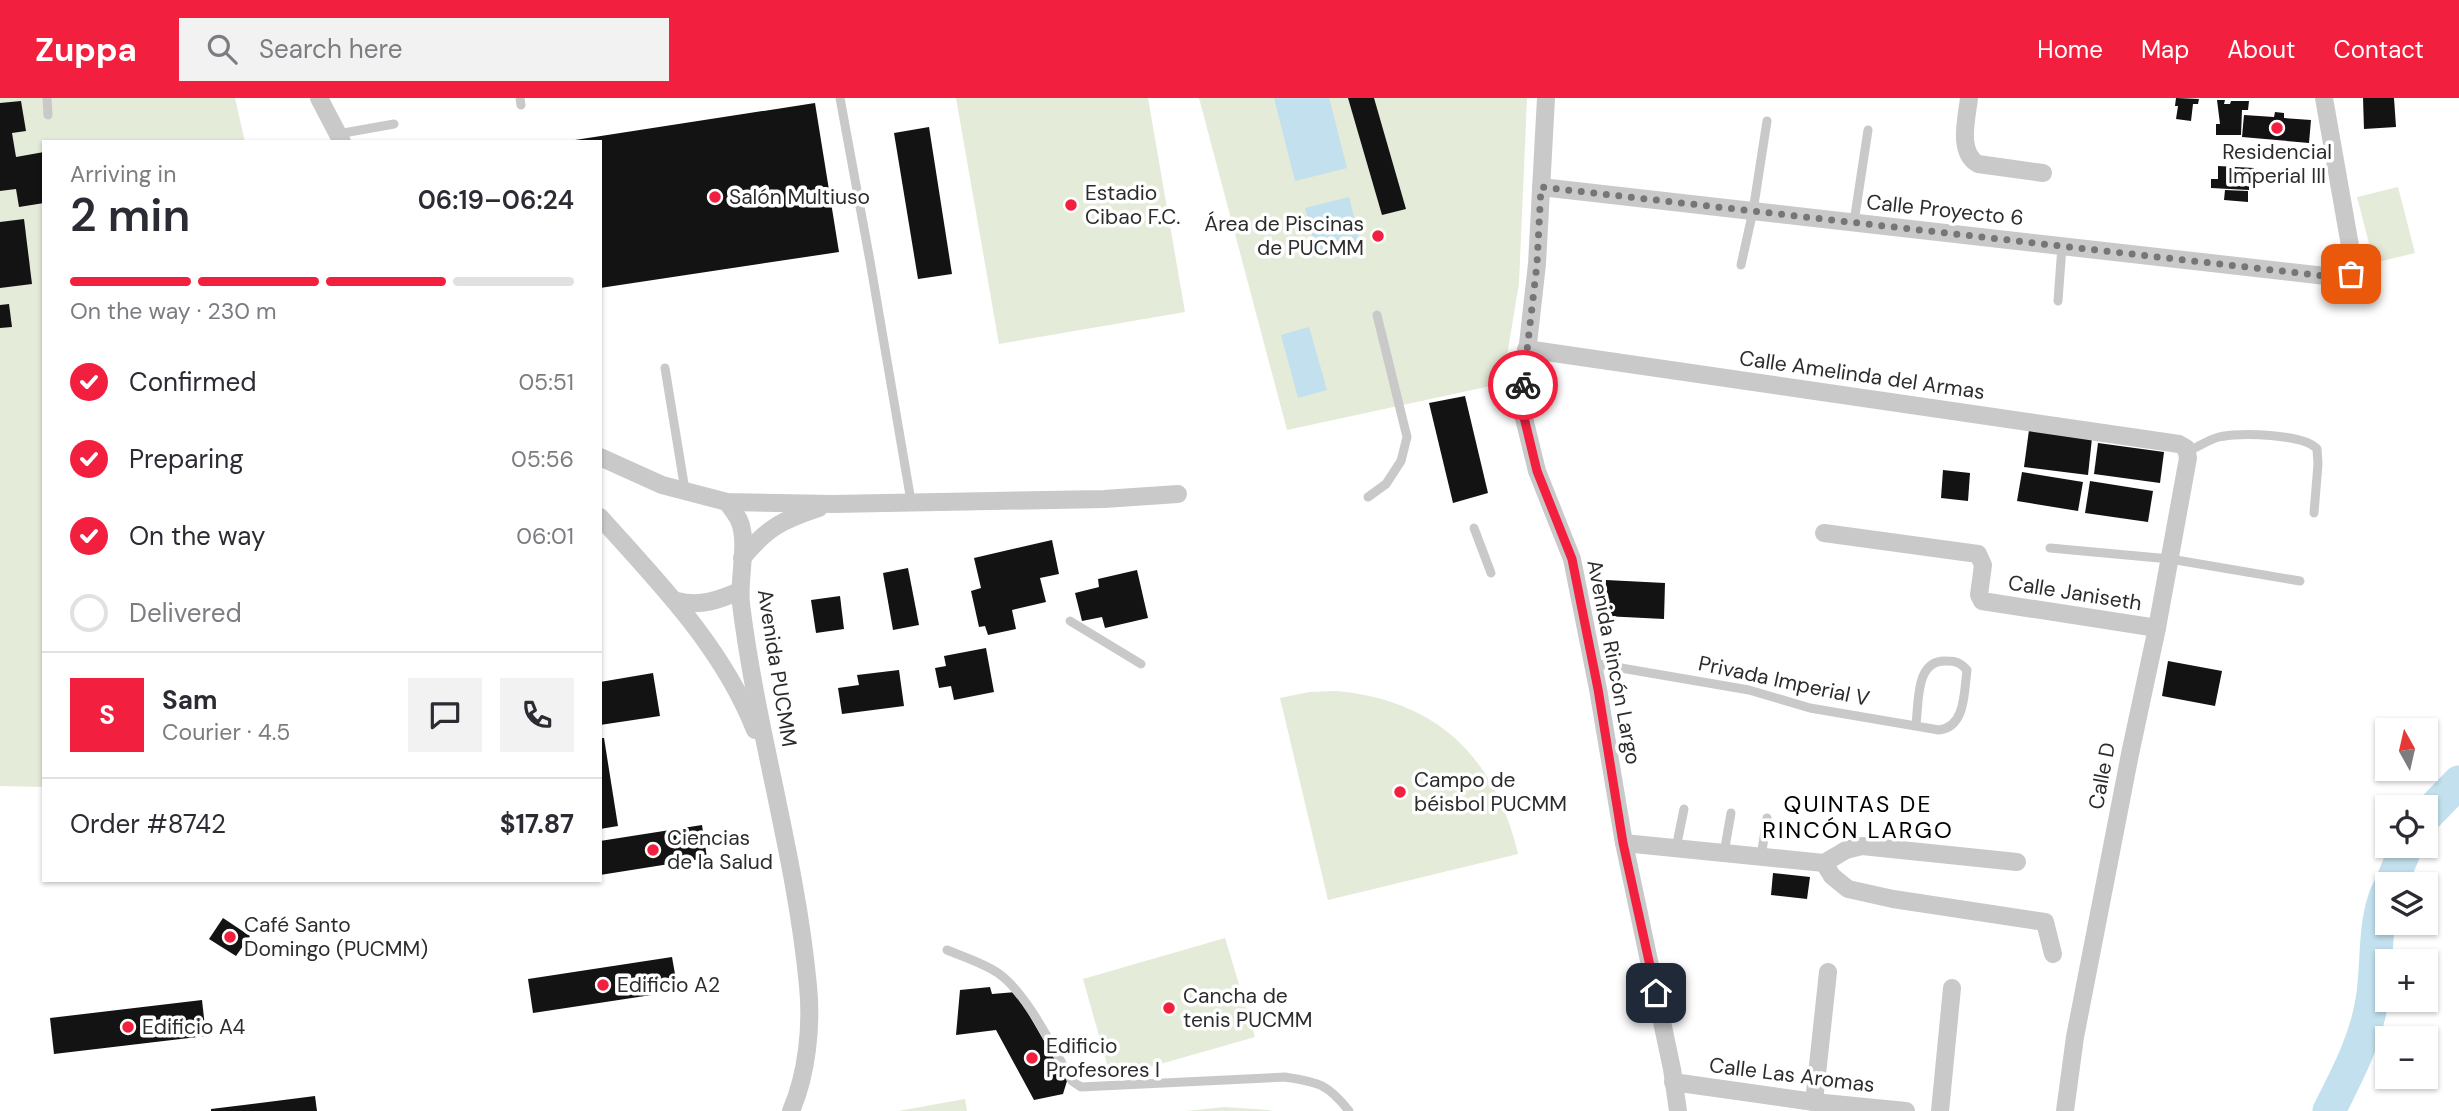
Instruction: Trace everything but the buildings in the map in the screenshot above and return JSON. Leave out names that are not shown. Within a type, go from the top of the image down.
[{"type":"street","points":[[319,98],[340,138]]},
{"type":"street","name":"Avenida Rincón Largo","points":[[1546,98],[1537,264],[1521,405],[1537,471],[1572,559],[1623,843],[1678,1111]]},
{"type":"street","points":[[1969,98],[1965,141],[1968,156],[1973,162],[2043,173]]},
{"type":"street","name":"Calle Proyecto 6","points":[[1541,187],[2343,278],[2351,274],[2352,257],[2324,98]]},
{"type":"street","name":"Calle Amelinda del Armas","points":[[1526,349],[2165,442],[2183,445],[2188,451]]},
{"type":"street","name":"Calle D","points":[[2065,1111],[2078,1023],[2157,628],[2188,451]]},
{"type":"street","points":[[602,458],[662,485],[727,502],[832,504],[1104,499],[1178,494]]},
{"type":"street","name":"Avenida PUCMM","points":[[727,502],[739,520],[743,536],[740,591],[744,629],[770,769],[787,841],[808,987],[808,1039],[797,1099],[792,1111]]},
{"type":"street","points":[[741,558],[759,537],[789,518],[832,504]]},
{"type":"street","name":"Avenida PUCMM","points":[[602,519],[677,601],[718,660],[744,703],[770,769]]},
{"type":"street","name":"Calle Janiseth","points":[[1824,533],[1978,554],[1983,565],[1979,595],[1982,601],[2157,628]]},
{"type":"street","points":[[677,601],[690,604],[710,603],[740,591]]},
{"type":"street","points":[[1623,843],[1824,863],[1846,850],[1862,846],[2017,862]]},
{"type":"street","points":[[1824,863],[1832,876],[1848,889],[1893,900],[2045,922],[2053,954]]},
{"type":"street","points":[[1814,1102],[1828,972]]},
{"type":"street","points":[[1940,1111],[1952,988]]},
{"type":"street","name":"Calle Las Aromas","points":[[1673,1082],[1814,1102],[1906,1111]]},
{"type":"lane","points":[[47,98],[48,115]]},
{"type":"lane","points":[[840,98],[911,501]]},
{"type":"lane","points":[[1741,265],[1753,211],[1767,121]]},
{"type":"lane","points":[[340,138],[394,124]]},
{"type":"lane","points":[[1854,222],[1868,130]]},
{"type":"lane","points":[[2058,301],[2062,246]]},
{"type":"lane","points":[[1368,497],[1386,484],[1401,461],[1407,436],[1377,315]]},
{"type":"lane","points":[[665,368],[685,490]]},
{"type":"lane","points":[[2188,451],[2219,437],[2252,434],[2308,442],[2317,449],[2314,513]]},
{"type":"lane","points":[[1474,528],[1491,573]]},
{"type":"lane","points":[[2050,548],[2170,559],[2300,581]]},
{"type":"lane","points":[[1070,621],[1141,664]]},
{"type":"lane","name":"Privada Imperial V","points":[[1592,663],[1749,690],[1810,708],[1939,730],[1952,727],[1958,720],[1967,670],[1957,662],[1935,662],[1922,674],[1916,724]]},
{"type":"lane","points":[[1676,848],[1684,809]]},
{"type":"lane","points":[[1724,853],[1731,813]]},
{"type":"lane","points":[[1761,857],[1767,818]]},
{"type":"lane","points":[[947,950],[986,966],[1009,982],[1035,1017],[1072,1081],[1082,1087],[1285,1077],[1314,1082],[1334,1093],[1349,1111]]},
{"type":"green space","points":[[0,98],[235,98],[245,140],[42,140],[42,787],[0,786]]},
{"type":"green space","name":"Estadio Cibao F.C.","points":[[956,98],[1148,98],[1185,312],[999,344]]},
{"type":"green space","name":"Área de Piscinas de PUCMM","points":[[1199,98],[1527,98],[1519,283],[1503,380],[1486,387],[1287,430]]},
{"type":"green space","points":[[2398,187],[2415,253],[2374,263],[2357,197]]},
{"type":"green space","name":"Campo de béisbol PUCMM","points":[[1336,691],[1372,697],[1404,707],[1432,721],[1456,740],[1477,762],[1494,789],[1508,820],[1518,854],[1328,900],[1280,698],[1309,692]]},
{"type":"green space","name":"Cancha de tenis PUCMM","points":[[1225,938],[1255,1037],[1111,1078],[1083,979]]},
{"type":"green space","points":[[965,1099],[967,1111],[898,1111]]},
{"type":"green space","points":[[1225,1107],[1268,1110],[1272,1111],[1185,1111]]},
{"type":"water","points":[[1274,98],[1329,98],[1347,168],[1295,181]]},
{"type":"water","points":[[1349,197],[1360,241],[1316,251],[1305,208]]},
{"type":"water","points":[[1309,327],[1327,390],[1298,398],[1281,335]]},
{"type":"waterway","points":[[2438,804],[2459,782]]},
{"type":"waterway","points":[[2396,872],[2402,858]]},
{"type":"waterway","points":[[2329,1111],[2355,1057],[2369,1015],[2377,935]]},
{"type":"way so far","points":[[1523,385],[1537,264],[1541,187],[2343,278],[2351,274]]},
{"type":"place","name":"Residencial Imperial III","points":[[2277,128]]},
{"type":"place","name":"Salón Multiuso","points":[[715,197]]},
{"type":"place","name":"Estadio Cibao F.C.","points":[[1071,205]]},
{"type":"place","name":"Área de Piscinas de PUCMM","points":[[1378,236]]},
{"type":"place","name":"Campo de béisbol PUCMM","points":[[1400,792]]},
{"type":"place","name":"Ciencias de la Salud","points":[[653,850]]},
{"type":"place","name":"Café Santo Domingo (PUCMM)","points":[[230,937]]},
{"type":"place","name":"Edificio A2","points":[[603,985]]},
{"type":"place","name":"Cancha de tenis PUCMM","points":[[1169,1008]]},
{"type":"place","name":"Edificio A4","points":[[128,1027]]},
{"type":"place","name":"Edificio Profesores I","points":[[1032,1058]]},
{"type":"district","name":"QUINTAS DE RINCÓN LARGO","points":[[1858,817]]},
{"type":"route","points":[[1523,385],[1521,405],[1537,471],[1572,559],[1598,689],[1623,843],[1656,993]]}]
